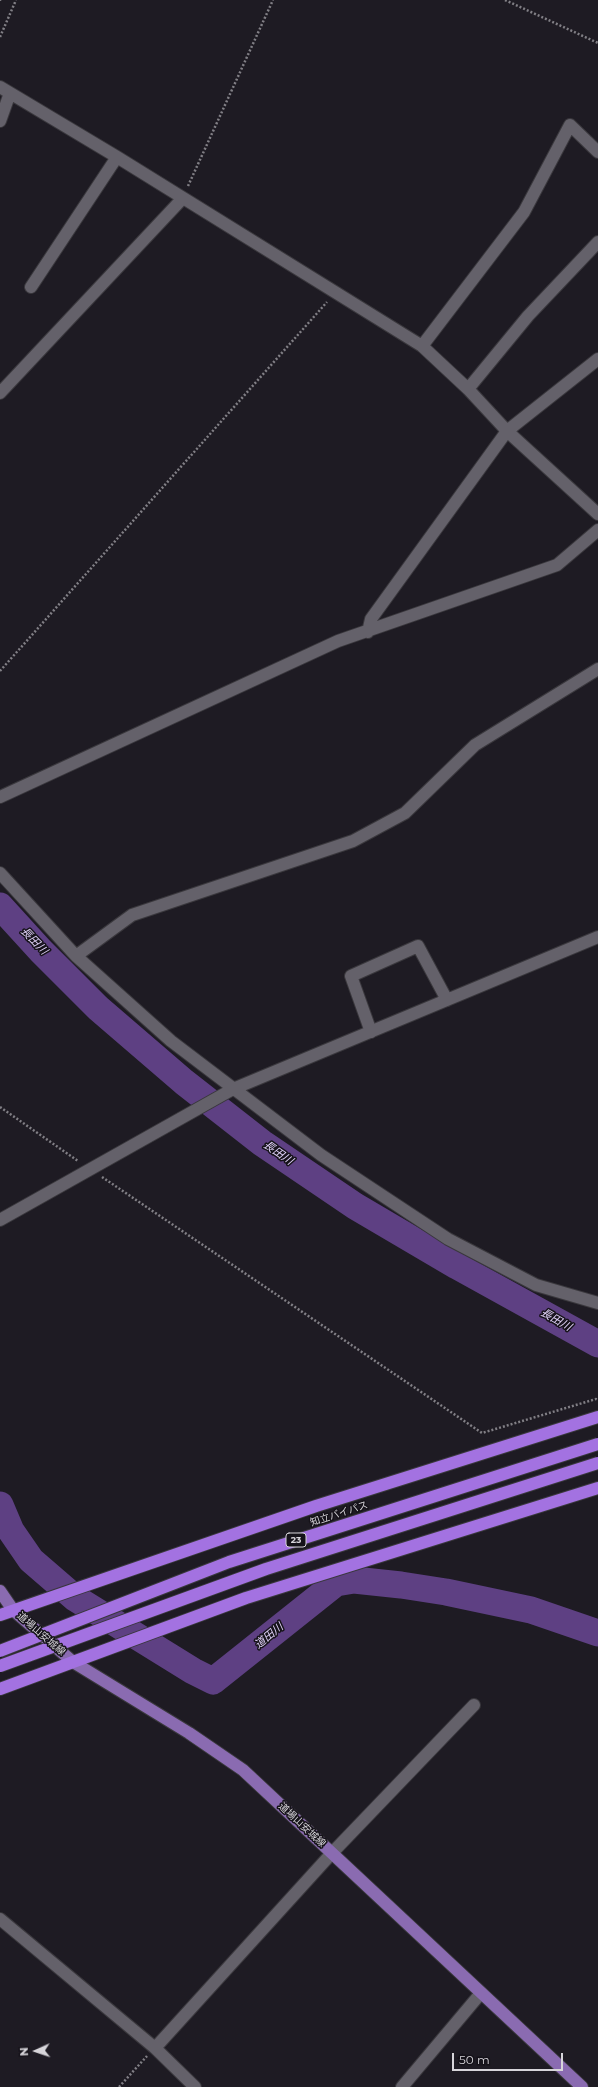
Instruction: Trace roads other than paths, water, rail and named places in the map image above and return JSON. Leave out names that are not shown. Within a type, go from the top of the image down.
[{"type":"highway","points":[[0,1615],[316,1506],[598,1418]]},
{"type":"highway","name":"知立バイパス","points":[[0,1651],[230,1562],[598,1444]]},
{"type":"highway","name":"23","points":[[0,1666],[266,1569],[598,1463]]},
{"type":"highway","points":[[0,1689],[246,1598],[598,1488]]},
{"type":"main road","name":"道場山安城線","points":[[0,1591],[14,1610],[72,1662],[189,1733],[243,1770],[582,2087]]},
{"type":"street","points":[[0,120],[5,90],[117,157],[422,346],[468,389],[507,431],[598,514]]},
{"type":"street","points":[[422,346],[524,212],[570,125],[598,152]]},
{"type":"street","points":[[31,287],[117,157]]},
{"type":"street","points":[[0,394],[183,198]]},
{"type":"street","points":[[468,389],[528,316],[598,242]]},
{"type":"street","points":[[368,632],[371,619],[507,431],[598,359]]},
{"type":"street","points":[[0,797],[338,641],[368,632],[473,593],[557,565],[598,530]]},
{"type":"street","points":[[76,956],[132,915],[353,841],[405,813],[475,745],[598,669]]},
{"type":"street","points":[[0,873],[76,956],[171,1041],[321,1155],[448,1239],[536,1285],[598,1303]]},
{"type":"street","points":[[0,1220],[234,1089],[598,937]]},
{"type":"street","points":[[371,1032],[351,976],[418,946],[447,1000]]},
{"type":"street","points":[[155,2048],[332,1853],[474,1705]]},
{"type":"street","points":[[0,1919],[155,2048],[195,2087]]},
{"type":"street","points":[[402,2087],[482,1994]]},
{"type":"waterway","name":"長田川","points":[[0,906],[41,951],[98,1008],[184,1082],[262,1143],[355,1206],[457,1266],[598,1344]]},
{"type":"waterway","name":"道田川","points":[[0,1505],[11,1531],[31,1560],[75,1598],[193,1671],[213,1681],[336,1583],[354,1580],[446,1592],[531,1610],[598,1633]]}]
